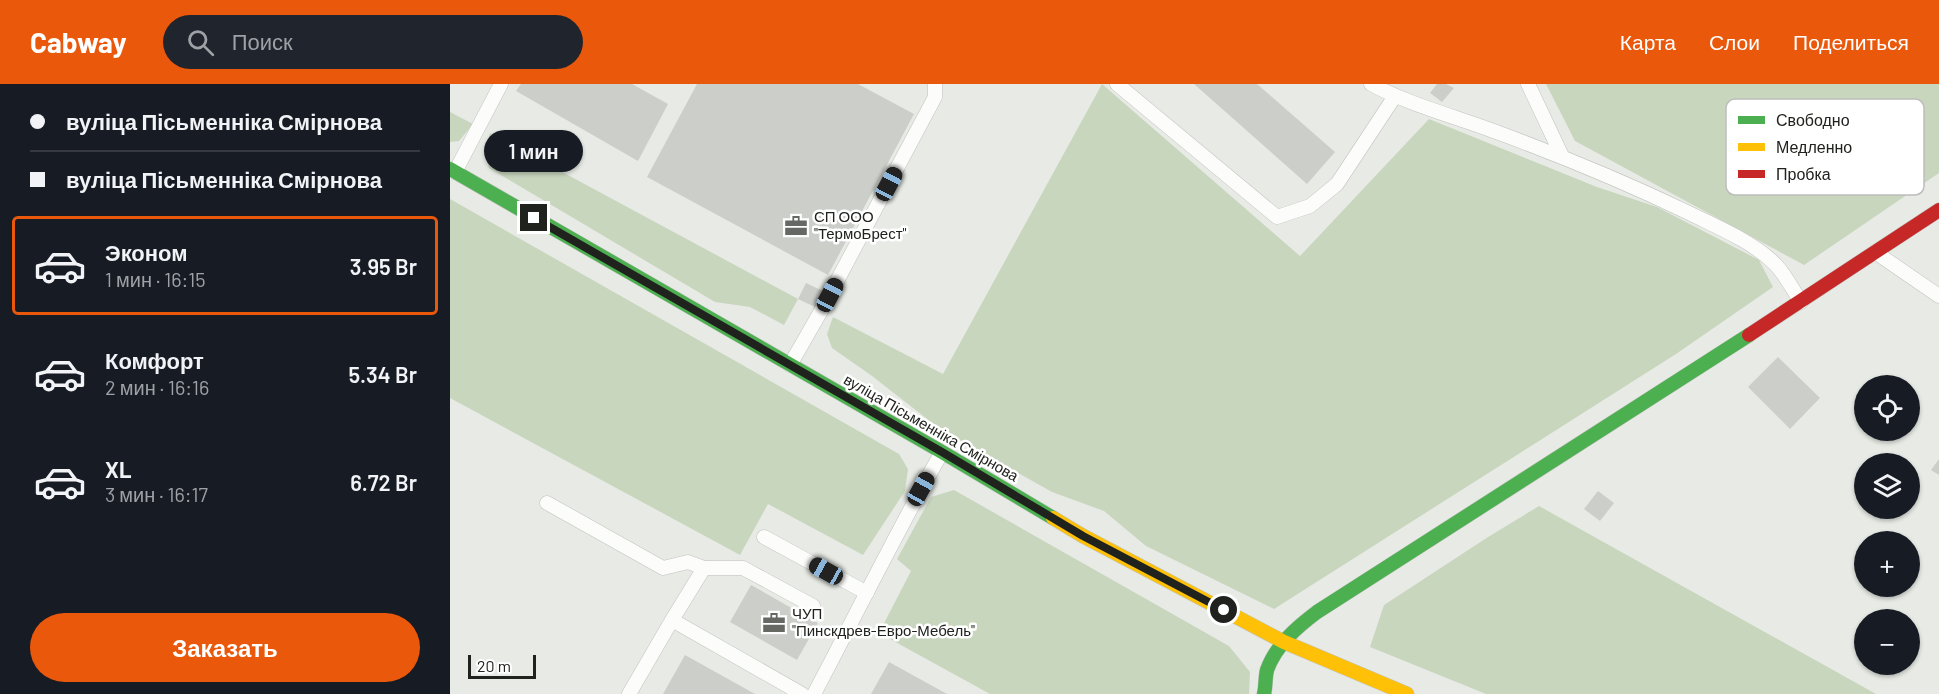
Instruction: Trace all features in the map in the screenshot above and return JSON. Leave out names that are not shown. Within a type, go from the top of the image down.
[{"type":"main road","name":"вуліца Пісьменніка Смірнова","points":[[453,171],[942,452],[1083,536],[1284,642],[1407,694]]},
{"type":"main road","points":[[1264,694],[1267,672],[1284,642],[1316,612],[1801,302],[1939,210]]},
{"type":"lane","points":[[453,171],[501,84]]},
{"type":"lane","points":[[790,365],[935,97],[935,84]]},
{"type":"lane","points":[[1117,84],[1277,217],[1310,206],[1337,184],[1395,96]]},
{"type":"lane","points":[[1371,84],[1395,96],[1562,156],[1632,186],[1744,241],[1776,264],[1801,302]]},
{"type":"lane","points":[[1528,84],[1562,156]]},
{"type":"lane","points":[[1875,252],[1939,296]]},
{"type":"lane","points":[[814,694],[900,525],[942,452]]},
{"type":"lane","points":[[547,503],[663,568],[688,562],[704,568],[743,568],[813,606]]},
{"type":"lane","points":[[764,537],[867,593]]},
{"type":"lane","points":[[629,694],[704,568]]},
{"type":"lane","points":[[672,620],[802,694]]},
{"type":"green space","points":[[1102,84],[1300,256],[1429,119],[1597,187],[1657,207],[1759,260],[1773,287],[1676,354],[1274,609],[1146,546],[1104,511],[1052,492],[940,429],[832,348],[827,334],[833,317],[943,374]]},
{"type":"green space","points":[[1546,84],[1939,84],[1939,173],[1924,183],[1924,99],[1726,99],[1726,195],[1907,195],[1804,265],[1575,141]]},
{"type":"green space","points":[[450,112],[473,124],[459,141],[450,142]]},
{"type":"green space","points":[[490,133],[798,299],[784,325],[750,307],[715,302],[489,168],[485,153]]},
{"type":"green space","points":[[450,199],[899,454],[908,469],[905,491],[863,555],[768,504],[740,555],[450,398]]},
{"type":"green space","points":[[954,490],[1229,646],[1250,672],[1249,694],[990,694],[879,633],[911,571],[897,559],[931,497]]},
{"type":"green space","points":[[1539,506],[1876,694],[1486,694],[1370,647],[1384,605]]},
{"type":"building","points":[[521,84],[632,84],[668,104],[638,161],[516,91]]},
{"type":"building","name":"СП ООО \"ТермоБрест\"","points":[[697,84],[858,84],[914,114],[828,275],[647,177]]},
{"type":"building","points":[[1194,84],[1257,84],[1335,152],[1307,184]]},
{"type":"building","points":[[1437,84],[1446,84],[1454,88],[1442,102],[1430,93]]},
{"type":"building","points":[[806,283],[823,291],[815,307],[798,299]]},
{"type":"building","points":[[1778,357],[1820,398],[1790,429],[1748,387]]},
{"type":"building","points":[[1939,459],[1939,475],[1931,470]]},
{"type":"building","points":[[1598,491],[1614,503],[1600,521],[1584,509]]},
{"type":"building","name":"ЧУП \"Пинскдрев-Евро-Мебель\"","points":[[751,585],[818,623],[797,660],[730,622]]},
{"type":"building","points":[[685,655],[755,694],[663,694]]},
{"type":"building","points":[[889,662],[947,694],[871,694]]},
{"type":"traffic: fast","points":[[450,169],[1053,518]]},
{"type":"traffic: fast","points":[[1264,694],[1267,670],[1276,652],[1295,630],[1317,612],[1749,335]]},
{"type":"traffic: slow","points":[[1053,518],[1284,642],[1407,694]]},
{"type":"traffic: jam","points":[[1749,335],[1939,210]]},
{"type":"place","name":"СП ООО \"ТермоБрест\"","points":[[796,226]]},
{"type":"place","name":"ЧУП \"Пинскдрев-Евро-Мебель\"","points":[[774,623]]},
{"type":"route","points":[[534,218],[942,452],[1083,536],[1224,610]]}]
